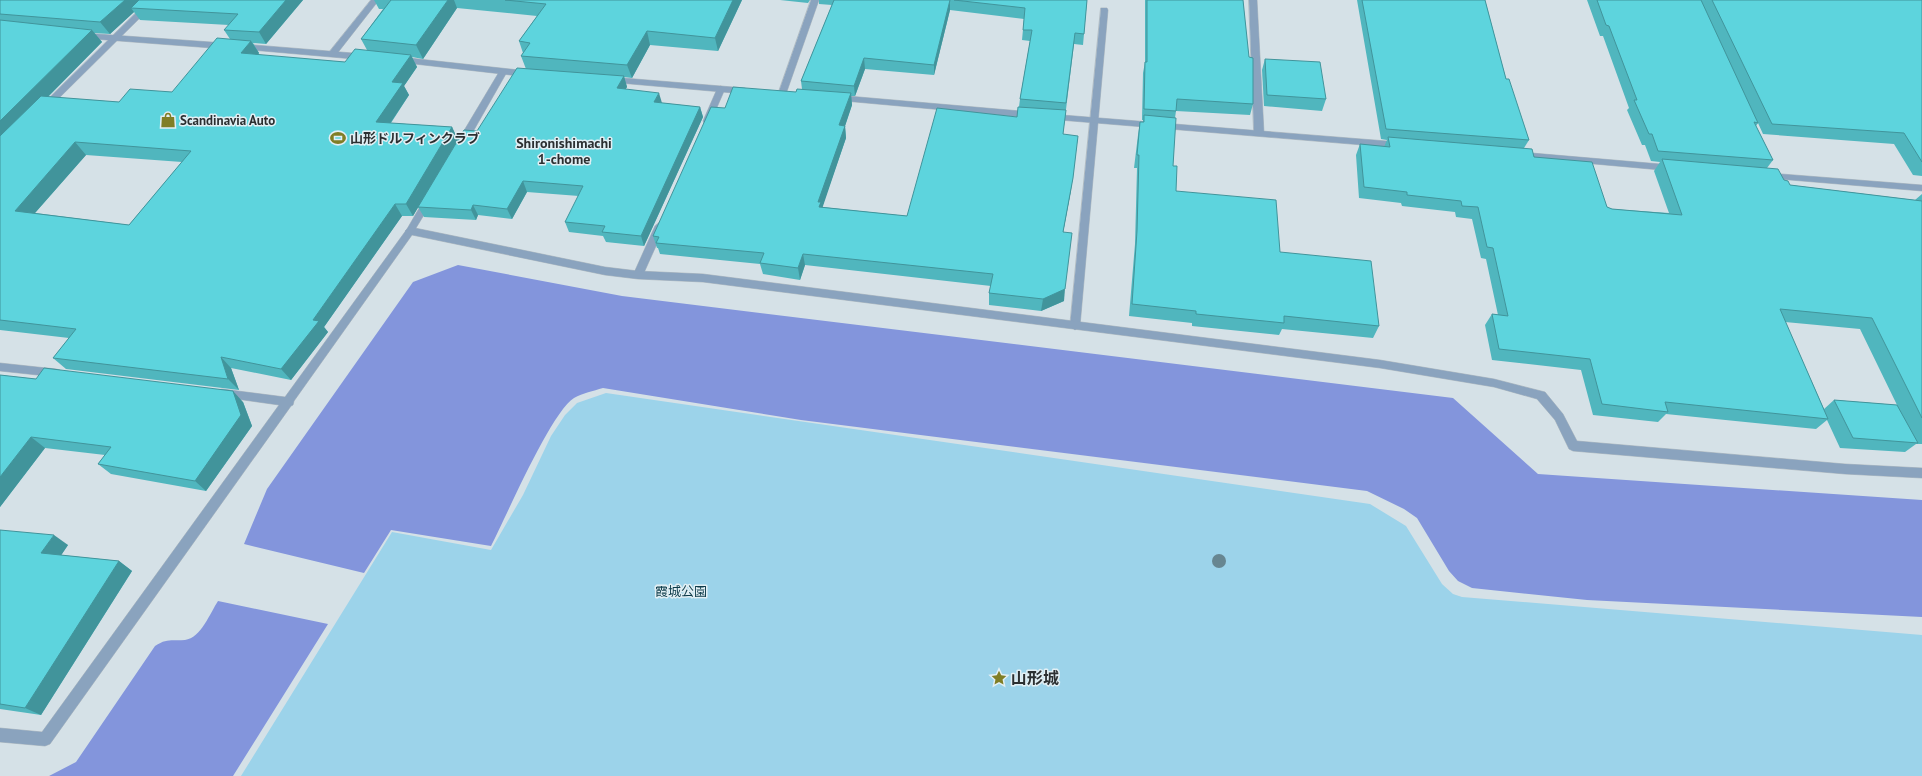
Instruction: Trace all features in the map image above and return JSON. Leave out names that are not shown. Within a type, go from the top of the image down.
[{"type":"street","points":[[38,114],[154,0]]},
{"type":"street","points":[[333,53],[375,0]]},
{"type":"street","points":[[782,94],[815,0]]},
{"type":"street","points":[[1253,0],[1259,133]]},
{"type":"street","points":[[1075,326],[1104,10]]},
{"type":"street","points":[[76,35],[372,57]]},
{"type":"street","points":[[387,59],[534,74]]},
{"type":"street","points":[[456,152],[503,72]]},
{"type":"street","points":[[604,80],[751,91]]},
{"type":"street","points":[[702,132],[721,88]]},
{"type":"street","points":[[828,98],[1411,146]]},
{"type":"street","points":[[1514,154],[1681,169]]},
{"type":"street","points":[[1761,175],[1775,173],[1922,188]]},
{"type":"street","points":[[0,735],[45,739],[289,402],[410,231],[433,192]]},
{"type":"street","points":[[638,275],[663,218]]},
{"type":"street","points":[[410,231],[605,271],[638,275],[703,278],[1380,364],[1494,383],[1541,395],[1559,417],[1573,446],[1845,469],[1922,473]]},
{"type":"street","points":[[0,367],[70,375]]},
{"type":"street","points":[[211,392],[289,402]]},
{"type":"green space","name":"霞城公園","points":[[606,393],[1370,504],[1406,526],[1442,584],[1453,594],[1462,597],[1922,635],[1922,776],[241,776],[392,532],[491,550],[523,495],[551,436],[565,415],[577,403]]},
{"type":"water","points":[[458,265],[622,296],[1453,398],[1538,474],[1922,500],[1922,617],[1587,600],[1472,588],[1458,581],[1449,571],[1417,518],[1404,509],[1367,491],[801,420],[603,388],[577,396],[564,407],[542,443],[491,546],[391,530],[364,573],[244,544],[267,489],[413,282]]},
{"type":"water","points":[[218,601],[328,624],[233,776],[49,776],[76,762],[155,646],[169,640],[185,640],[196,635]]},
{"type":"building","points":[[0,0],[125,0],[100,22],[0,14]]},
{"type":"building","points":[[139,0],[286,0],[259,32],[224,30],[238,14],[131,8]]},
{"type":"building","points":[[391,0],[448,0],[416,45],[361,39]]},
{"type":"building","points":[[505,0],[733,0],[715,38],[647,31],[627,65],[521,56],[530,43],[519,41],[546,4]]},
{"type":"building","points":[[834,0],[950,0],[934,65],[864,58],[854,86],[801,81]]},
{"type":"building","points":[[954,0],[1087,0],[1084,34],[1075,33],[1066,103],[1020,99],[1032,30],[1023,30],[1025,8]]},
{"type":"building","points":[[1147,0],[1243,0],[1249,57],[1253,58],[1253,104],[1177,99],[1176,111],[1144,109],[1145,62],[1147,62]]},
{"type":"building","points":[[1362,0],[1485,0],[1506,79],[1509,79],[1529,140],[1386,129]]},
{"type":"building","points":[[1597,0],[1701,0],[1758,123],[1754,122],[1773,160],[1658,151],[1652,134],[1649,134],[1634,100],[1637,100],[1609,26],[1606,25]]},
{"type":"building","points":[[1712,0],[1922,0],[1922,162],[1904,133],[1772,124]]},
{"type":"building","points":[[0,20],[92,30],[0,121]]},
{"type":"building","points":[[217,38],[251,41],[241,53],[345,62],[355,49],[411,55],[392,82],[403,83],[376,122],[452,127],[406,204],[395,204],[313,320],[319,321],[281,369],[221,357],[228,379],[53,358],[76,329],[0,320],[0,136],[41,96],[119,102],[130,89],[172,92]],"holes":[[[75,142],[191,151],[129,225],[15,211]]]},
{"type":"building","points":[[1265,59],[1320,62],[1326,99],[1267,95]]},
{"type":"building","points":[[517,68],[624,76],[617,88],[659,93],[654,102],[700,107],[641,236],[602,232],[605,226],[565,222],[583,186],[523,181],[507,209],[473,205],[471,210],[418,207],[464,130],[477,131]]},
{"type":"building","points":[[733,87],[796,92],[797,89],[851,93],[839,125],[845,126],[818,202],[821,202],[819,207],[907,216],[937,108],[1017,117],[1018,107],[1066,110],[1063,134],[1078,136],[1073,178],[1063,232],[1072,233],[1065,289],[1043,299],[989,293],[993,274],[803,254],[798,268],[760,263],[764,253],[656,243],[659,237],[653,236],[711,107],[725,108]]},
{"type":"building","points":[[1144,115],[1176,118],[1173,166],[1177,166],[1176,191],[1276,200],[1280,252],[1371,261],[1379,326],[1284,316],[1284,323],[1196,314],[1196,311],[1132,304],[1137,231],[1139,155],[1137,155],[1140,122],[1144,122]]},
{"type":"building","points":[[1388,137],[1532,149],[1534,157],[1592,162],[1607,207],[1612,209],[1682,215],[1662,159],[1778,169],[1784,180],[1788,181],[1790,185],[1922,201],[1922,418],[1872,318],[1780,309],[1828,419],[1665,402],[1668,412],[1602,404],[1590,359],[1499,349],[1492,314],[1508,316],[1493,248],[1487,247],[1478,207],[1462,206],[1461,201],[1407,195],[1407,192],[1364,187],[1360,144],[1390,147]]},
{"type":"building","points":[[44,368],[233,391],[241,415],[195,481],[98,464],[111,447],[31,437],[0,477],[0,375],[36,379]]},
{"type":"building","points":[[1834,400],[1897,405],[1918,443],[1853,438]]},
{"type":"building","points":[[0,530],[54,535],[41,553],[119,561],[25,708],[0,704]]},
{"type":"place","name":"Scandinavia Auto","points":[[168,120]]},
{"type":"place","name":"山形ドルフィンクラブ","points":[[338,138]]},
{"type":"place","name":"山形城","points":[[999,678]]},
{"type":"district","name":"Shironishimachi 1-chome","points":[[564,152]]}]
